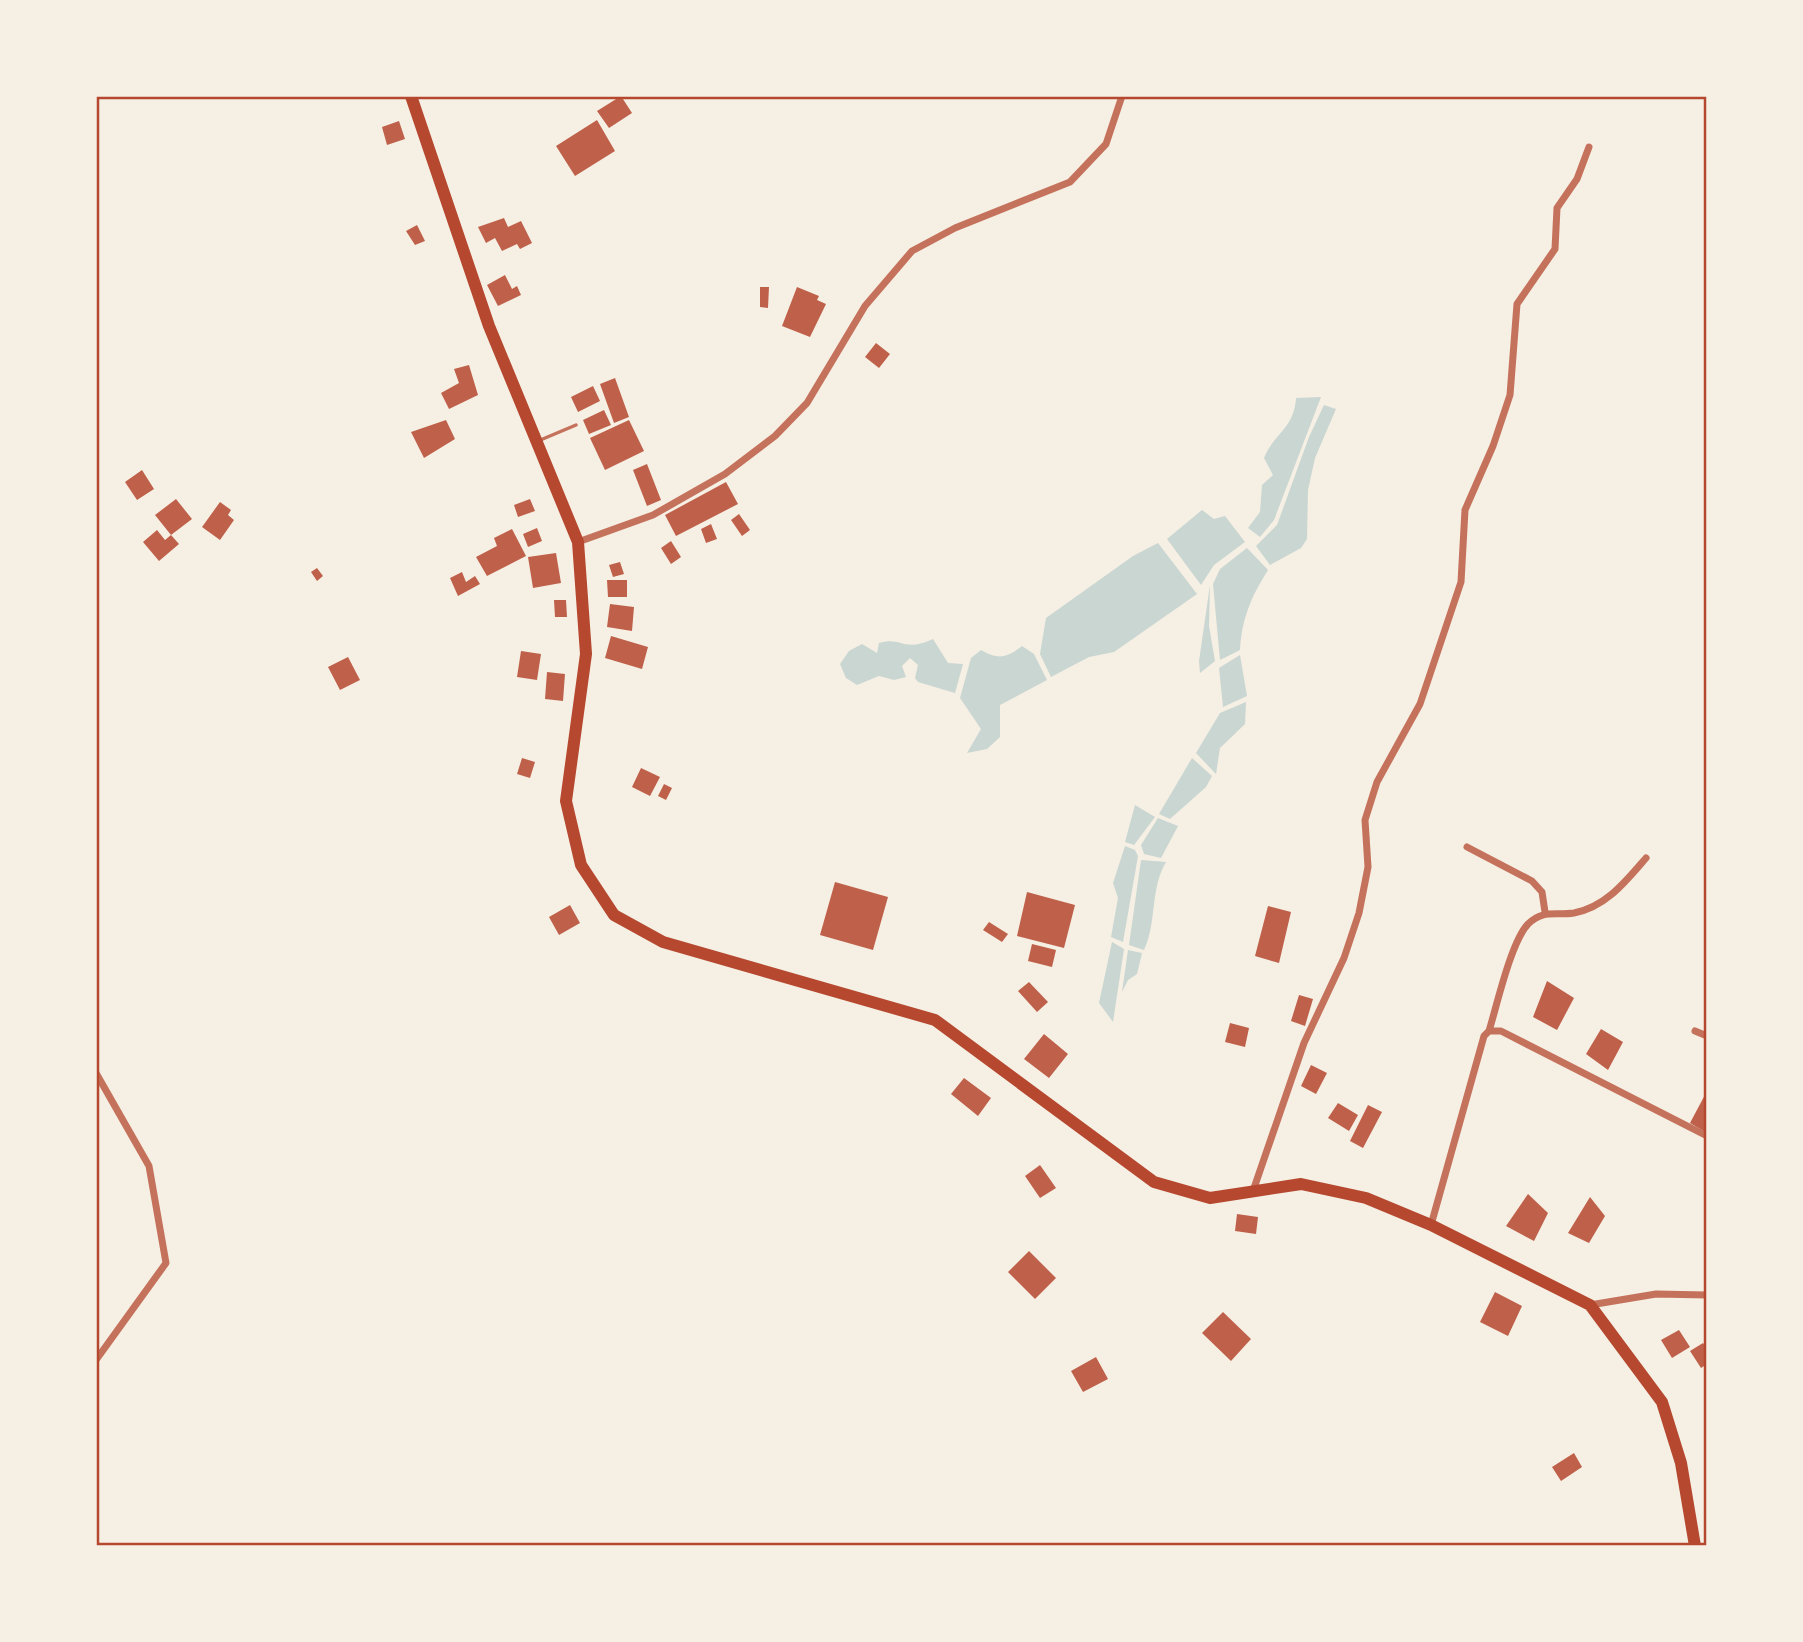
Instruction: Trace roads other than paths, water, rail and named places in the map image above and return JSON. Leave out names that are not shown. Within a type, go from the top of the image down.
[{"type":"main road","points":[[411,96],[489,326],[578,542],[586,654],[566,801],[581,865],[614,915],[663,942],[935,1020],[1154,1182],[1210,1198],[1301,1184],[1366,1198],[1432,1225],[1590,1304],[1662,1402],[1681,1463],[1695,1546]]},
{"type":"street","points":[[578,542],[653,515],[724,474],[775,436],[807,403],[865,306],[912,251],[955,228],[1070,182],[1106,144],[1122,96]]},
{"type":"street","points":[[1253,1192],[1304,1043],[1344,958],[1359,913],[1368,867],[1365,820],[1377,782],[1420,704],[1461,582],[1465,510],[1493,446],[1510,395],[1517,304],[1555,248],[1557,208],[1577,179],[1589,147]]},
{"type":"street","points":[[1467,846],[1532,881],[1542,891],[1545,912]]},
{"type":"street","points":[[1432,1225],[1484,1037],[1489,1031],[1519,937],[1529,924],[1545,912],[1574,913],[1604,900],[1622,886],[1646,858]]},
{"type":"street","points":[[1489,1031],[1501,1031],[1707,1136]]},
{"type":"street","points":[[1695,1031],[1707,1036]]},
{"type":"street","points":[[96,1073],[149,1166],[166,1263],[96,1360]]},
{"type":"street","points":[[1590,1304],[1656,1294],[1707,1295]]},
{"type":"lane","points":[[536,442],[576,425]]}]
